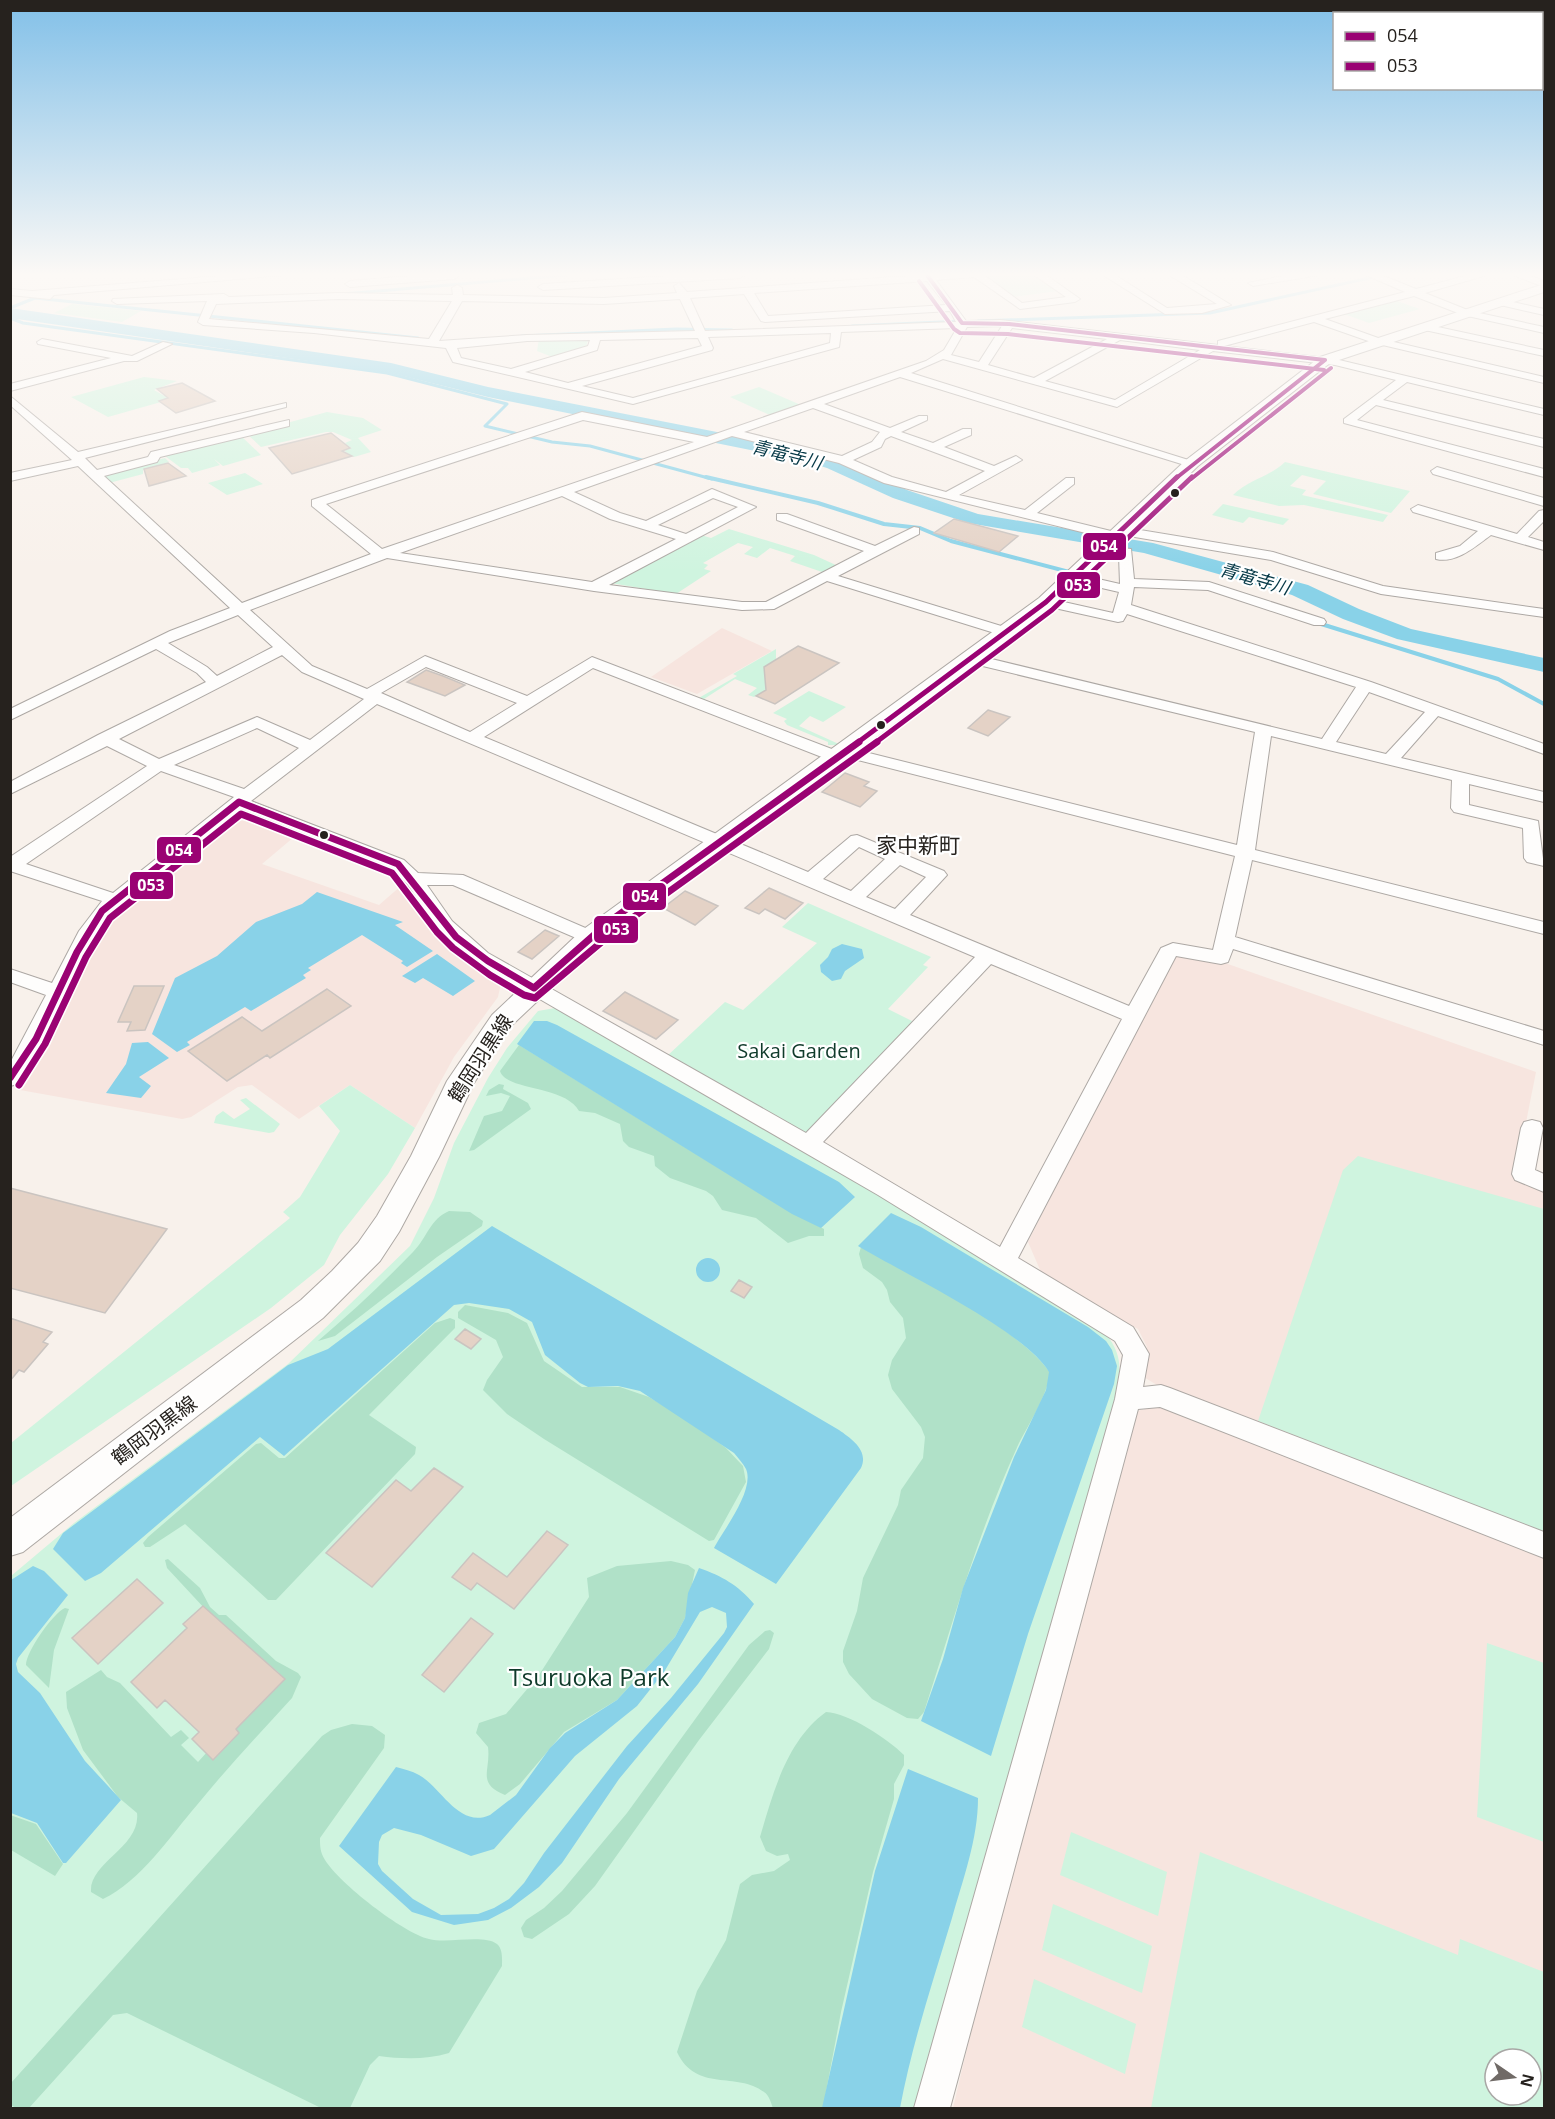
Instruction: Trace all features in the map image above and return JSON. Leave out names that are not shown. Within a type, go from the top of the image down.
[{"type":"main road","name":"鶴岡羽黒線","points":[[10,1540],[312,1310],[343,1280],[388,1224],[473,1060],[501,1020],[590,937],[1046,602],[1192,464],[1307,374]]},
{"type":"street","points":[[10,388],[64,374]]},
{"type":"street","points":[[515,374],[633,401],[731,374]]},
{"type":"street","points":[[568,386],[613,374]]},
{"type":"street","points":[[10,715],[156,643],[384,554],[901,374],[1192,464]]},
{"type":"street","points":[[1010,374],[1117,404],[1166,374]]},
{"type":"street","points":[[1036,381],[1049,374]]},
{"type":"street","points":[[1383,374],[1545,412]]},
{"type":"street","points":[[1525,374],[1543,378]]},
{"type":"street","points":[[1509,404],[1543,378]]},
{"type":"street","points":[[1404,379],[1348,421],[1545,473]]},
{"type":"street","points":[[10,399],[80,458],[240,611],[307,669],[1133,1016]]},
{"type":"street","points":[[1373,401],[1545,443]]},
{"type":"street","points":[[10,477],[135,441],[282,405]]},
{"type":"street","points":[[813,405],[995,470]]},
{"type":"street","points":[[96,474],[153,459],[155,455],[285,423],[267,408]]},
{"type":"street","points":[[709,441],[582,416],[317,503],[384,554],[594,587],[742,606],[770,606],[874,550],[915,531]]},
{"type":"street","points":[[843,460],[877,444],[880,437],[923,418]]},
{"type":"street","points":[[933,448],[967,432]]},
{"type":"street","points":[[733,433],[843,460],[888,480],[1027,515],[1108,542],[1126,552],[1128,586],[1124,608],[1118,618],[1046,602]]},
{"type":"street","points":[[135,441],[155,455]]},
{"type":"street","points":[[948,496],[1016,460]]},
{"type":"street","points":[[1437,471],[1545,502]]},
{"type":"street","points":[[1027,515],[1050,494],[1070,481]]},
{"type":"street","points":[[564,492],[615,516],[688,539]]},
{"type":"street","points":[[594,587],[749,507],[712,493],[647,526]]},
{"type":"street","points":[[1418,509],[1545,546]]},
{"type":"street","points":[[1519,538],[1545,514]]},
{"type":"street","points":[[782,517],[874,550]]},
{"type":"street","points":[[1441,556],[1465,549],[1489,529]]},
{"type":"street","points":[[1108,542],[1273,556],[1381,590],[1545,613]]},
{"type":"street","points":[[824,576],[1006,632]]},
{"type":"street","points":[[1072,577],[1128,586],[1209,586],[1319,622]]},
{"type":"street","points":[[1124,608],[1365,685],[1545,749]]},
{"type":"street","points":[[156,643],[202,670],[215,682]]},
{"type":"street","points":[[10,789],[104,738],[283,648]]},
{"type":"street","points":[[971,659],[1545,797]]},
{"type":"street","points":[[10,1078],[24,1058],[86,934],[114,899],[311,747],[373,695],[424,661],[529,702]]},
{"type":"street","points":[[473,737],[592,662],[842,754],[1545,928]]},
{"type":"street","points":[[1326,745],[1365,685]]},
{"type":"street","points":[[1390,760],[1436,709]]},
{"type":"street","points":[[11,865],[159,765],[256,722],[311,747]]},
{"type":"street","points":[[1005,1260],[1168,952],[1173,949],[1221,958],[1245,853],[1264,729]]},
{"type":"street","points":[[104,738],[159,765],[392,861],[415,879],[434,911],[460,942],[481,957],[808,1144],[1005,1260],[1124,1334],[1136,1354],[1128,1399],[1021,1778],[932,2109]]},
{"type":"street","points":[[1461,777],[1460,808],[1532,825],[1533,858],[1545,861]]},
{"type":"street","points":[[811,879],[857,840],[938,874],[899,916]]},
{"type":"street","points":[[854,898],[898,857]]},
{"type":"street","points":[[11,865],[114,899]]},
{"type":"street","points":[[415,879],[456,879],[590,937]]},
{"type":"street","points":[[1226,941],[1545,1038]]},
{"type":"street","points":[[808,1144],[989,954]]},
{"type":"street","points":[[10,975],[57,992]]},
{"type":"street","points":[[1532,1128],[1523,1174],[1545,1183]]},
{"type":"street","points":[[1128,1399],[1161,1396],[1545,1545]]},
{"type":"shaded area","points":[[722,628],[772,651],[697,694],[651,677]]},
{"type":"shaded area","points":[[248,820],[294,837],[262,864],[379,905],[402,885],[433,933],[448,949],[501,983],[498,997],[454,1057],[415,1128],[350,1085],[299,1119],[252,1085],[238,1087],[191,1117],[182,1119],[20,1090],[108,927],[119,913],[230,822]]},
{"type":"shaded area","points":[[1177,954],[1225,963],[1536,1072],[1515,1178],[1544,1189],[1544,1536],[1157,1385],[1142,1376],[1147,1347],[1138,1329],[1044,1279],[1028,1242],[1170,956]]},
{"type":"shaded area","points":[[1159,1406],[1544,1555],[1544,2108],[953,2108],[985,1972],[1137,1411]]},
{"type":"green space","points":[[144,377],[177,381],[154,390],[168,398],[161,402],[108,417],[71,397]]},
{"type":"green space","points":[[759,387],[801,405],[772,416],[730,397]]},
{"type":"green space","points":[[327,412],[363,418],[382,430],[358,438],[371,452],[354,457],[344,451],[351,448],[345,443],[352,440],[333,432],[261,447],[247,434]]},
{"type":"green space","points":[[241,436],[261,455],[223,466],[214,459],[220,465],[192,473],[188,468],[181,468],[165,456],[157,458]]},
{"type":"green space","points":[[165,458],[169,462],[143,470],[143,474],[109,483],[101,474]]},
{"type":"green space","points":[[1285,462],[1410,491],[1391,513],[1313,494],[1326,481],[1302,475],[1290,486],[1306,490],[1302,495],[1388,515],[1383,522],[1304,505],[1279,506],[1233,495]]},
{"type":"green space","points":[[245,473],[263,484],[227,495],[208,483]]},
{"type":"green space","points":[[1223,504],[1289,519],[1283,525],[1249,517],[1243,523],[1212,515]]},
{"type":"green space","points":[[729,529],[814,555],[838,566],[825,573],[790,561],[795,556],[770,548],[757,558],[744,554],[753,547],[738,543],[703,563],[708,565],[704,569],[711,571],[676,594],[610,583],[701,535],[711,538]]},
{"type":"green space","points":[[776,649],[776,660],[764,668],[767,690],[754,697],[748,695],[757,688],[735,679],[704,699],[710,702],[697,699],[737,676],[733,674]]},
{"type":"green space","points":[[809,691],[846,707],[823,722],[810,716],[799,726],[841,745],[828,745],[828,742],[787,725],[784,721],[787,719],[773,713]]},
{"type":"green space","name":"Sakai Garden","points":[[808,903],[931,957],[923,965],[928,967],[888,1009],[918,1024],[810,1137],[749,1100],[666,1057],[725,1002],[743,1010],[817,943],[782,927]]},
{"type":"green space","name":"Tsuruoka Park","points":[[555,1008],[875,1191],[1105,1333],[1117,1353],[1119,1360],[1118,1390],[917,2108],[11,2108],[11,1576],[74,1523],[288,1364],[410,1246],[434,1198],[454,1143],[488,1078],[507,1048],[538,1011]]},
{"type":"green space","points":[[519,1045],[785,1209],[824,1229],[824,1236],[809,1236],[788,1243],[756,1218],[722,1210],[713,1196],[706,1191],[670,1178],[655,1166],[654,1156],[629,1147],[623,1141],[620,1124],[595,1113],[579,1111],[562,1097],[524,1086],[505,1077],[500,1071]]},
{"type":"green space","points":[[499,1084],[504,1085],[503,1089],[528,1103],[531,1109],[474,1150],[469,1151],[484,1116],[502,1111],[510,1096],[501,1093],[486,1096],[489,1090]]},
{"type":"green space","points":[[350,1085],[415,1128],[388,1174],[340,1235],[324,1265],[271,1308],[11,1486],[11,1443],[290,1218],[283,1212],[300,1197],[340,1131],[319,1106]]},
{"type":"green space","points":[[246,1098],[280,1124],[274,1132],[214,1123],[216,1116],[223,1111],[234,1119],[250,1109],[240,1100]]},
{"type":"green space","points":[[1358,1156],[1544,1209],[1544,1532],[1258,1421],[1343,1170]]},
{"type":"green space","points":[[449,1211],[470,1212],[483,1221],[482,1226],[437,1257],[335,1336],[318,1341],[390,1275],[418,1247],[437,1219]]},
{"type":"green space","points":[[861,1247],[988,1319],[1033,1353],[1049,1371],[1043,1397],[1019,1443],[991,1509],[924,1712],[918,1719],[907,1718],[872,1699],[849,1674],[843,1662],[843,1651],[857,1611],[863,1578],[898,1505],[901,1490],[923,1458],[925,1437],[921,1427],[892,1389],[888,1375],[892,1360],[906,1338],[903,1318],[890,1302],[882,1282],[863,1268],[859,1254]]},
{"type":"green space","points":[[465,1305],[508,1313],[527,1323],[544,1361],[582,1387],[620,1387],[649,1397],[689,1421],[726,1448],[743,1466],[746,1482],[714,1540],[709,1541],[507,1414],[483,1390],[503,1357],[496,1340],[458,1318],[458,1312]]},
{"type":"green space","points":[[450,1318],[455,1320],[455,1328],[369,1415],[416,1447],[415,1454],[276,1600],[268,1600],[185,1524],[150,1547],[145,1547],[143,1543],[148,1537],[256,1444],[261,1443],[279,1458],[285,1458],[435,1323]]},
{"type":"green space","points":[[168,1559],[200,1588],[210,1607],[219,1615],[226,1615],[276,1661],[301,1677],[292,1698],[220,1778],[154,1857],[130,1881],[103,1899],[91,1892],[93,1881],[98,1872],[131,1835],[136,1825],[137,1813],[118,1797],[83,1750],[67,1708],[66,1692],[101,1670],[107,1677],[120,1683],[171,1737],[181,1730],[189,1738],[181,1745],[198,1762],[279,1673],[206,1610],[167,1568],[165,1560]]},
{"type":"green space","points":[[671,1561],[688,1565],[695,1570],[685,1618],[675,1637],[617,1700],[564,1732],[520,1784],[505,1795],[496,1790],[488,1781],[488,1747],[476,1733],[479,1723],[506,1714],[539,1675],[589,1597],[587,1578],[617,1566]]},
{"type":"green space","points":[[65,1608],[69,1609],[54,1650],[49,1688],[26,1665],[27,1659],[47,1625]]},
{"type":"green space","points":[[770,1630],[774,1633],[769,1649],[699,1740],[595,1886],[569,1914],[532,1939],[524,1937],[521,1928],[526,1920],[544,1908],[562,1891],[627,1813],[749,1645],[765,1631]]},
{"type":"green space","points":[[1487,1643],[1544,1663],[1544,1842],[1477,1817]]},
{"type":"green space","points":[[826,1712],[846,1717],[878,1735],[904,1755],[904,1765],[894,1784],[894,1799],[873,1872],[841,2012],[823,2108],[773,2108],[769,2097],[764,2092],[753,2086],[718,2080],[695,2073],[685,2065],[677,2052],[697,1991],[726,1940],[740,1884],[752,1875],[774,1871],[790,1860],[788,1854],[777,1856],[766,1851],[760,1837],[776,1785],[791,1752],[812,1724]]},
{"type":"green space","points":[[352,1724],[372,1726],[385,1735],[384,1748],[320,1838],[321,1852],[325,1860],[357,1894],[418,1935],[437,1940],[491,1941],[499,1946],[501,1951],[502,1966],[449,2053],[414,2058],[379,2056],[370,2065],[350,2108],[321,2108],[127,2013],[113,2015],[29,2108],[16,2108],[11,2105],[11,2083],[322,1736],[331,1730]]},
{"type":"green space","points":[[10,1815],[36,1824],[63,1864],[55,1876],[11,1850]]},
{"type":"green space","points":[[1071,1832],[1167,1872],[1158,1916],[1060,1875]]},
{"type":"green space","points":[[1200,1852],[1458,1955],[1460,1939],[1544,1972],[1544,2108],[1151,2108]]},
{"type":"green space","points":[[1053,1904],[1152,1946],[1142,1993],[1042,1950]]},
{"type":"green space","points":[[1034,1979],[1136,2024],[1125,2074],[1022,2027]]},
{"type":"water","points":[[317,892],[403,922],[395,925],[433,951],[407,967],[401,963],[403,961],[362,935],[308,968],[311,970],[303,975],[306,978],[251,1011],[245,1007],[187,1042],[190,1045],[177,1052],[152,1034],[175,978],[217,956],[256,922],[302,904]]},
{"type":"water","points":[[842,944],[862,949],[864,958],[845,971],[841,979],[832,981],[821,972],[820,965],[832,949]]},
{"type":"water","points":[[437,954],[475,981],[453,996],[423,978],[415,983],[402,976]]},
{"type":"water","points":[[534,1021],[547,1021],[557,1025],[839,1182],[855,1197],[821,1228],[792,1214],[517,1044]]},
{"type":"water","points":[[148,1042],[169,1058],[139,1077],[151,1086],[141,1098],[106,1093],[126,1064],[132,1043]]},
{"type":"water","points":[[891,1213],[921,1227],[1088,1327],[1106,1341],[1112,1350],[1117,1366],[1114,1384],[1028,1634],[991,1756],[921,1721],[943,1659],[963,1588],[1014,1457],[1046,1390],[1049,1372],[1036,1356],[990,1321],[858,1246]]},
{"type":"water","points":[[492,1226],[839,1430],[858,1446],[863,1456],[861,1468],[776,1584],[714,1548],[737,1509],[746,1488],[748,1478],[746,1469],[734,1453],[640,1391],[618,1386],[588,1387],[580,1383],[545,1355],[532,1322],[509,1309],[469,1303],[454,1305],[284,1456],[260,1437],[101,1573],[85,1581],[53,1549],[63,1533],[288,1365],[328,1349]]},
{"type":"water","points":[[708,1258],[717,1261],[720,1270],[717,1279],[708,1282],[699,1279],[696,1270],[699,1261]]},
{"type":"water","points":[[33,1566],[44,1571],[68,1595],[18,1658],[16,1664],[18,1672],[40,1693],[85,1761],[121,1800],[66,1863],[63,1863],[37,1823],[11,1813],[11,1580]]},
{"type":"water","points":[[699,1568],[729,1582],[742,1591],[754,1604],[698,1684],[619,1779],[562,1863],[539,1887],[511,1908],[488,1920],[454,1925],[412,1912],[339,1846],[396,1767],[419,1775],[460,1812],[479,1818],[490,1815],[516,1795],[550,1748],[565,1733],[617,1700],[675,1637],[685,1618],[688,1593]],"holes":[[[712,1607],[726,1613],[727,1627],[724,1633],[671,1698],[627,1746],[544,1853],[524,1883],[509,1899],[478,1914],[441,1915],[413,1899],[382,1871],[378,1864],[379,1842],[382,1835],[394,1828],[421,1835],[471,1856],[494,1849],[575,1756],[637,1706],[664,1672],[700,1612]]]},
{"type":"water","points":[[908,1769],[978,1798],[969,1859],[917,2036],[900,2108],[822,2108],[875,1871]]},
{"type":"building","points":[[182,383],[215,401],[176,413],[159,401],[168,398],[157,389]]},
{"type":"building","points":[[331,433],[350,448],[342,451],[352,456],[292,474],[269,448]]},
{"type":"building","points":[[168,463],[186,476],[149,486],[144,469]]},
{"type":"building","points":[[954,519],[1018,536],[999,552],[934,533]]},
{"type":"building","points":[[798,646],[839,663],[775,704],[756,696],[766,690],[764,667]]},
{"type":"building","points":[[426,670],[465,685],[445,696],[407,682]]},
{"type":"building","points":[[988,710],[1010,717],[988,736],[968,728]]},
{"type":"building","points":[[845,773],[869,782],[864,786],[877,791],[860,807],[822,792]]},
{"type":"building","points":[[769,888],[803,903],[785,919],[765,909],[759,914],[745,908]]},
{"type":"building","points":[[685,891],[718,906],[695,925],[663,908]]},
{"type":"building","points":[[545,930],[559,936],[532,959],[518,952]]},
{"type":"building","points":[[134,986],[164,986],[145,1030],[127,1031],[131,1022],[118,1022]]},
{"type":"building","points":[[327,989],[351,1006],[270,1058],[267,1055],[227,1081],[188,1051],[242,1017],[262,1031]]},
{"type":"building","points":[[625,992],[678,1020],[656,1039],[603,1011]]},
{"type":"building","points":[[10,1188],[167,1229],[105,1313],[10,1288]]},
{"type":"building","points":[[739,1280],[752,1287],[744,1298],[731,1291]]},
{"type":"building","points":[[10,1318],[52,1332],[43,1342],[48,1344],[24,1372],[19,1370],[10,1381]]},
{"type":"building","points":[[465,1329],[481,1339],[471,1349],[455,1339]]},
{"type":"building","points":[[434,1468],[463,1487],[372,1587],[326,1553],[396,1480],[411,1491]]},
{"type":"building","points":[[547,1531],[568,1545],[514,1609],[477,1583],[471,1590],[452,1577],[473,1553],[507,1577]]},
{"type":"building","points":[[137,1579],[163,1603],[98,1664],[72,1638]]},
{"type":"building","points":[[203,1606],[285,1679],[236,1729],[239,1733],[213,1760],[192,1739],[199,1732],[165,1700],[157,1708],[131,1682],[187,1628],[183,1624]]},
{"type":"building","points":[[471,1618],[493,1634],[444,1692],[422,1675]]},
{"type":"waterway","points":[[390,374],[507,404],[485,426],[552,442],[590,446],[712,479]]},
{"type":"waterway","name":"青竜寺川","points":[[415,374],[488,392],[803,455],[834,464],[900,494],[975,519],[1146,547],[1300,590],[1351,614],[1405,634],[1544,665]]},
{"type":"waterway","points":[[706,477],[818,503],[884,524],[920,528],[951,541],[1096,579]]},
{"type":"waterway","points":[[1318,623],[1498,679],[1544,704]]},
{"type":"transit line","name":"054","points":[[10,1078],[36,1039],[77,952],[102,911],[239,802],[398,864],[412,878],[456,937],[488,961],[534,988],[610,921],[849,749],[1046,602],[1192,463],[1307,374]]},
{"type":"transit line","name":"053","points":[[19,1085],[45,1044],[86,957],[110,918],[241,814],[392,873],[405,887],[431,925],[462,956],[520,993],[539,997],[617,929],[855,758],[1052,610],[1199,471],[1323,374]]},
{"type":"district","name":"家中新町","points":[[918,845]]}]
